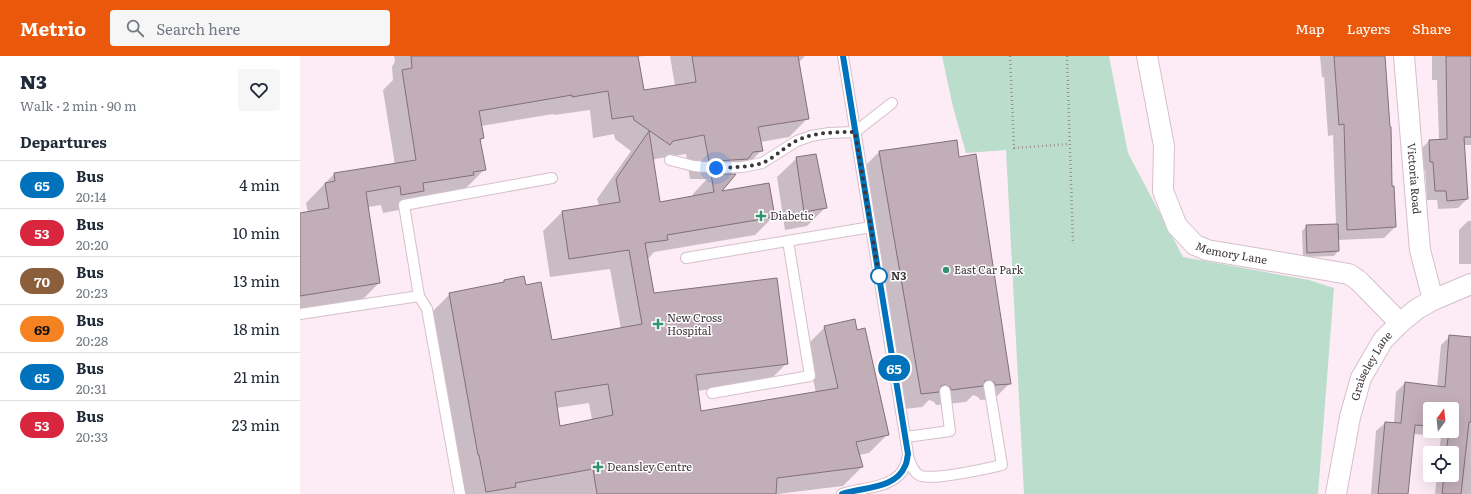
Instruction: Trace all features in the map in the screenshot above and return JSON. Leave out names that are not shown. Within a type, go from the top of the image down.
[{"type":"street","name":"Memory Lane","points":[[1147,56],[1164,146],[1163,191],[1177,226],[1195,245],[1207,250],[1348,274],[1359,281],[1400,323]]},
{"type":"street","name":"Victoria Road","points":[[1404,56],[1420,250],[1433,300]]},
{"type":"street","name":"Graiseley Lane","points":[[1336,494],[1350,417],[1361,378],[1383,340],[1417,309],[1433,300],[1471,284]]},
{"type":"lane","points":[[843,56],[908,454],[912,467],[920,476],[934,477],[1002,465],[989,386]]},
{"type":"lane","points":[[670,160],[694,166],[716,168],[743,167],[762,163],[797,141],[811,136],[829,133],[855,132],[892,103]]},
{"type":"lane","points":[[460,494],[428,309],[419,296],[404,205],[552,178]]},
{"type":"lane","points":[[686,258],[871,226]]},
{"type":"lane","points":[[712,393],[810,376],[788,241]]},
{"type":"lane","points":[[300,314],[419,296]]},
{"type":"lane","points":[[906,438],[950,431],[945,391]]},
{"type":"lane","points":[[842,494],[888,483],[897,477],[905,466],[908,454]]},
{"type":"path","points":[[1010,56],[1014,148],[1069,144]]},
{"type":"path","points":[[1067,56],[1073,244]]},
{"type":"green space","points":[[942,56],[1109,56],[1128,153],[1183,257],[1309,280],[1334,288],[1318,494],[1024,494],[1006,150],[966,153],[953,107]]},
{"type":"building","points":[[411,56],[638,56],[644,90],[696,82],[692,56],[798,56],[809,119],[758,127],[763,151],[753,152],[748,159],[709,161],[704,135],[673,141],[670,145],[634,120],[633,116],[612,119],[608,91],[572,97],[572,95],[479,111],[484,138],[480,139],[486,170],[473,172],[474,175],[423,183],[424,191],[401,195],[400,186],[366,192],[380,283],[300,296],[300,213],[329,208],[325,183],[335,181],[334,173],[416,160],[402,70],[412,68]]},
{"type":"building","points":[[1334,56],[1385,56],[1391,127],[1392,186],[1394,186],[1396,227],[1347,230],[1344,124],[1339,125]]},
{"type":"building","points":[[1446,56],[1471,56],[1471,137],[1464,137],[1468,199],[1447,201],[1446,191],[1435,191],[1433,162],[1430,162],[1429,140],[1447,139]]},
{"type":"building","points":[[649,131],[660,202],[714,192],[711,174],[736,174],[722,191],[769,183],[775,217],[667,235],[668,240],[645,243],[654,293],[777,278],[788,364],[696,375],[701,411],[838,388],[824,326],[855,319],[857,330],[865,328],[889,435],[856,442],[863,467],[777,478],[776,494],[597,494],[593,469],[515,483],[516,487],[486,492],[449,293],[504,282],[504,280],[524,276],[526,285],[541,282],[552,340],[642,324],[629,250],[569,259],[562,211],[620,202],[616,179]],"holes":[[[608,384],[613,415],[560,426],[555,392]]]},
{"type":"building","name":"East Car Park","points":[[957,140],[959,157],[976,154],[1011,384],[995,385],[994,382],[988,380],[985,381],[983,386],[951,390],[950,387],[945,385],[941,386],[939,392],[921,394],[879,151]]},
{"type":"building","points":[[816,154],[827,208],[804,212],[796,157]]},
{"type":"building","points":[[1338,224],[1339,251],[1307,253],[1306,225]]},
{"type":"building","points":[[1449,335],[1471,337],[1471,422],[1469,422],[1461,494],[1442,494],[1443,482],[1459,482],[1459,446],[1447,446],[1448,438],[1459,438],[1459,402],[1423,402],[1423,426],[1415,425],[1408,494],[1378,494],[1385,422],[1401,423],[1405,382],[1445,387]]},
{"type":"bus line","name":"65","points":[[842,494],[888,483],[897,477],[905,466],[908,454],[843,56]]},
{"type":"place","name":"Diabetic","points":[[761,216]]},
{"type":"place","name":"East Car Park","points":[[946,270]]},
{"type":"place","name":"N3","points":[[879,276]]},
{"type":"place","name":"New Cross Hospital","points":[[658,324]]},
{"type":"place","name":"Deansley Centre","points":[[598,467]]},
{"type":"route","points":[[716,168],[743,167],[762,163],[797,141],[811,136],[829,133],[855,132],[879,276]]}]
